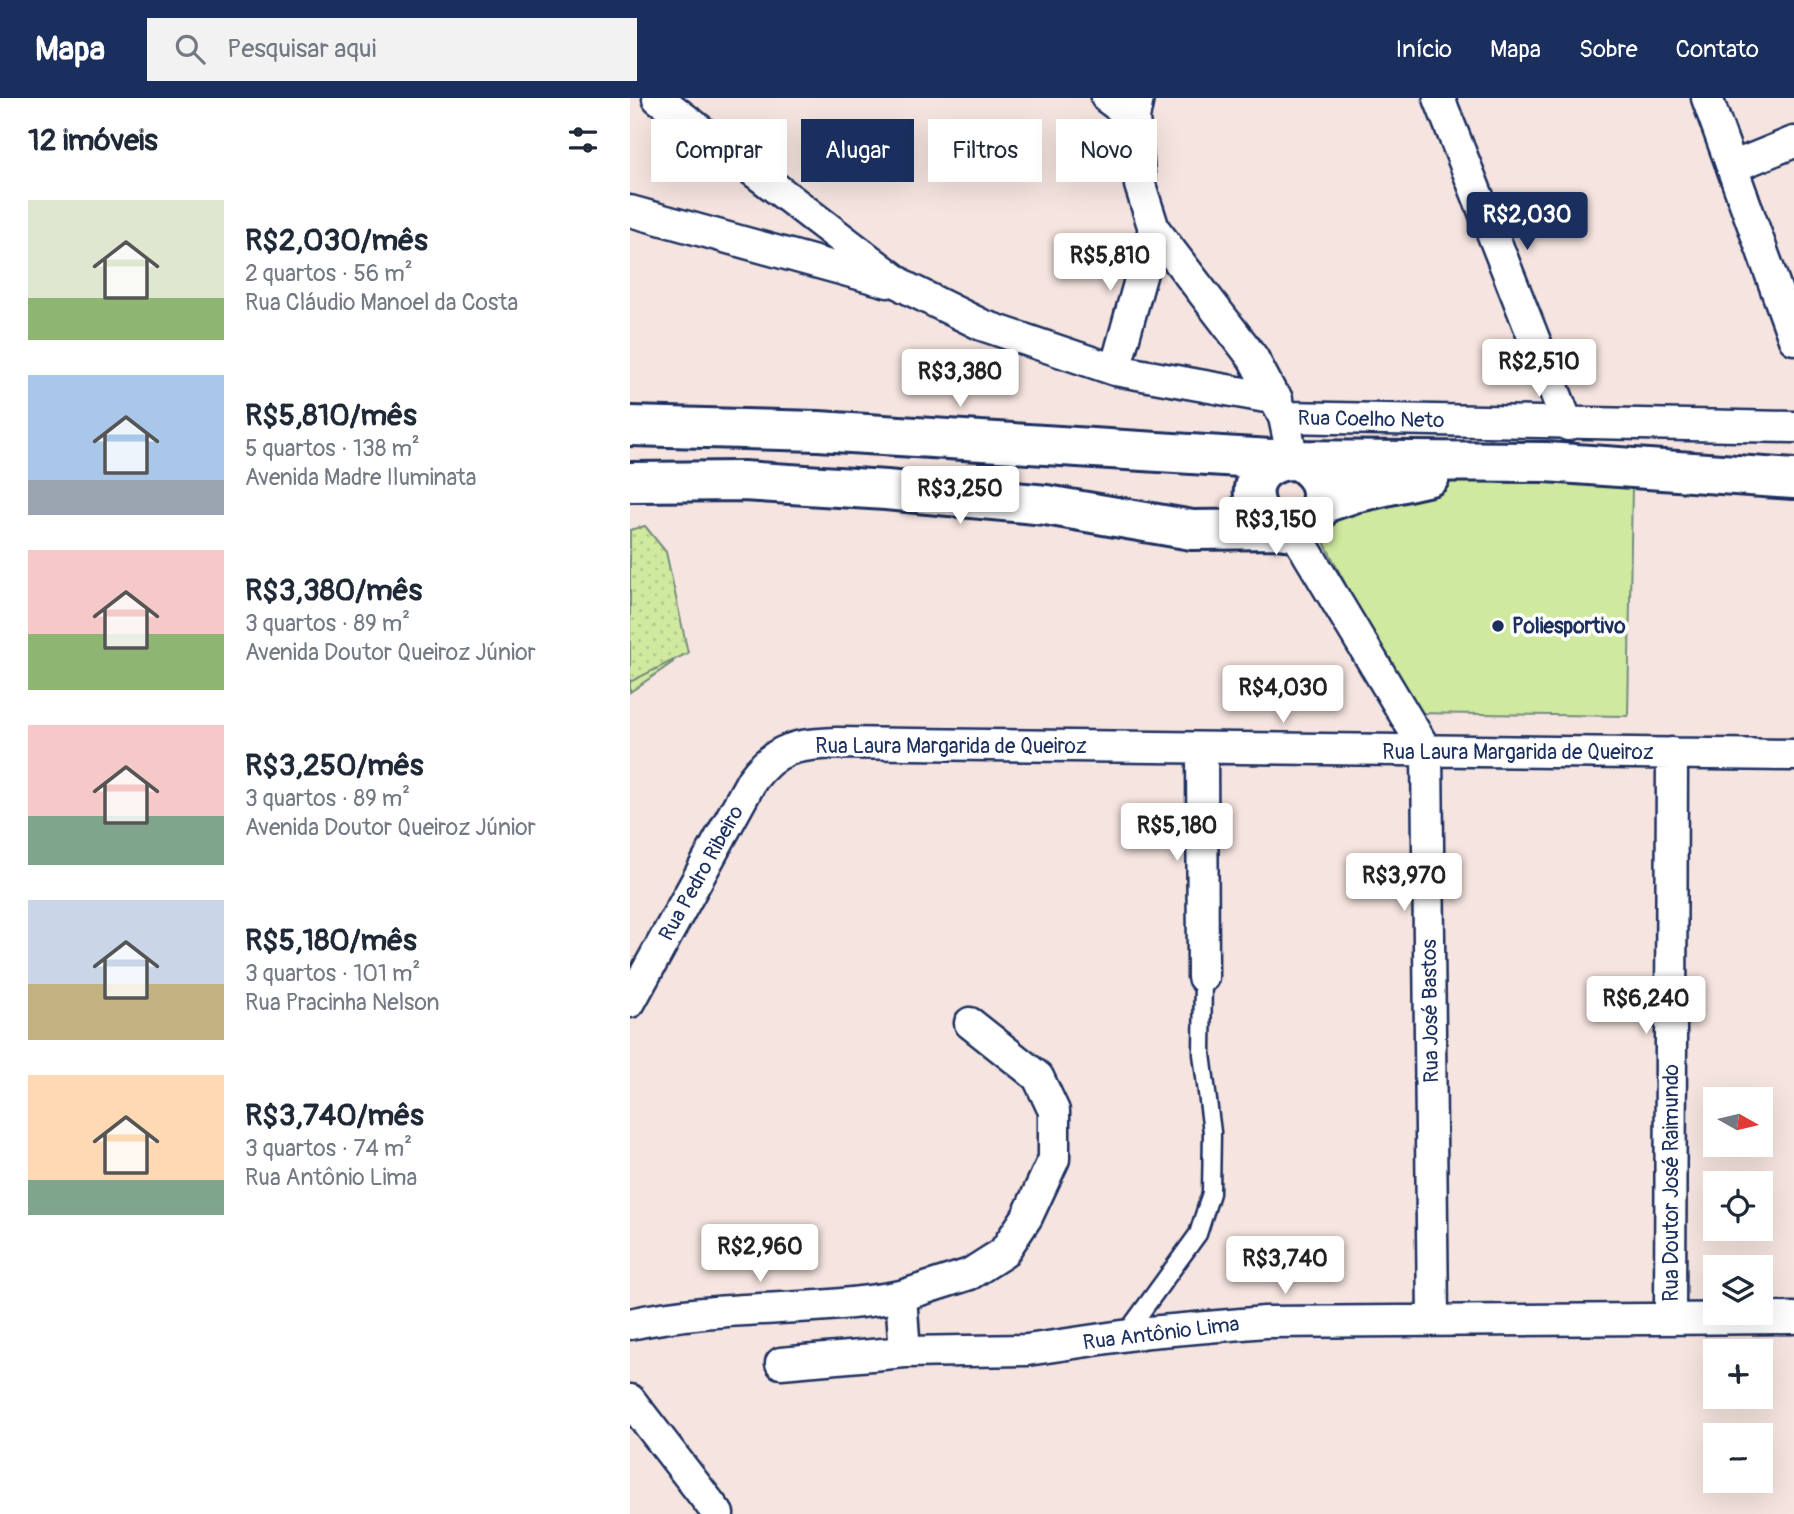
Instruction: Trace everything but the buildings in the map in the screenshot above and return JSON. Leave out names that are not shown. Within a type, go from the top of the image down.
[{"type":"main road","points":[[630,426],[818,432],[1293,460],[1546,462],[1794,479]]},
{"type":"main road","points":[[630,482],[743,481],[886,490],[1046,505],[1192,530],[1289,529],[1310,521],[1321,504],[1320,483],[1315,474],[1293,460],[1266,468],[1254,487],[1254,500],[1264,520],[1289,529]]},
{"type":"main road","points":[[1321,504],[1354,493],[1490,461]]},
{"type":"street","points":[[658,98],[905,287]]},
{"type":"street","points":[[1107,98],[1136,108],[1140,186],[1154,229],[1223,315],[1280,408],[1293,460]]},
{"type":"street","points":[[1439,98],[1568,425]]},
{"type":"street","points":[[1707,98],[1735,166],[1794,339]]},
{"type":"street","points":[[1735,166],[1794,142]]},
{"type":"street","points":[[630,211],[905,287]]},
{"type":"street","points":[[1115,370],[1154,229]]},
{"type":"street","name":"Rua Coelho Neto","points":[[905,287],[982,325],[1115,370],[1280,408],[1568,425],[1794,427]]},
{"type":"street","points":[[1289,529],[1427,752]]},
{"type":"street","name":"Rua Laura Margarida de Queiroz","points":[[782,752],[798,746],[836,743],[1794,755]]},
{"type":"street","points":[[1202,749],[1203,977]]},
{"type":"street","name":"Rua Pedro Ribeiro","points":[[630,1002],[752,780],[766,762],[782,752]]},
{"type":"street","name":"Rua José Bastos","points":[[1427,752],[1433,1320]]},
{"type":"street","name":"Rua Doutor José Raimundo","points":[[1670,1318],[1671,753]]},
{"type":"street","points":[[630,1324],[681,1314],[819,1307],[901,1296],[970,1274],[1003,1253],[1027,1217],[1054,1159],[1054,1111],[1038,1077],[970,1023]]},
{"type":"street","points":[[901,1296],[905,1352]]},
{"type":"street","name":"Rua Antônio Lima","points":[[782,1363],[905,1352],[1027,1350],[1265,1322],[1794,1318]]},
{"type":"street","points":[[630,1400],[718,1514]]},
{"type":"lane","points":[[1123,1337],[1198,1234],[1211,1193],[1212,1132],[1202,1054],[1203,977]]},
{"type":"green space","name":"Poliesportivo","points":[[1472,474],[1632,486],[1628,716],[1411,713],[1322,538],[1343,513]]},
{"type":"green space","points":[[645,526],[666,552],[688,653],[630,682],[630,530]]},
{"type":"green space","points":[[630,618],[673,662],[630,692]]},
{"type":"place","name":"Poliesportivo","points":[[1498,626]]}]
